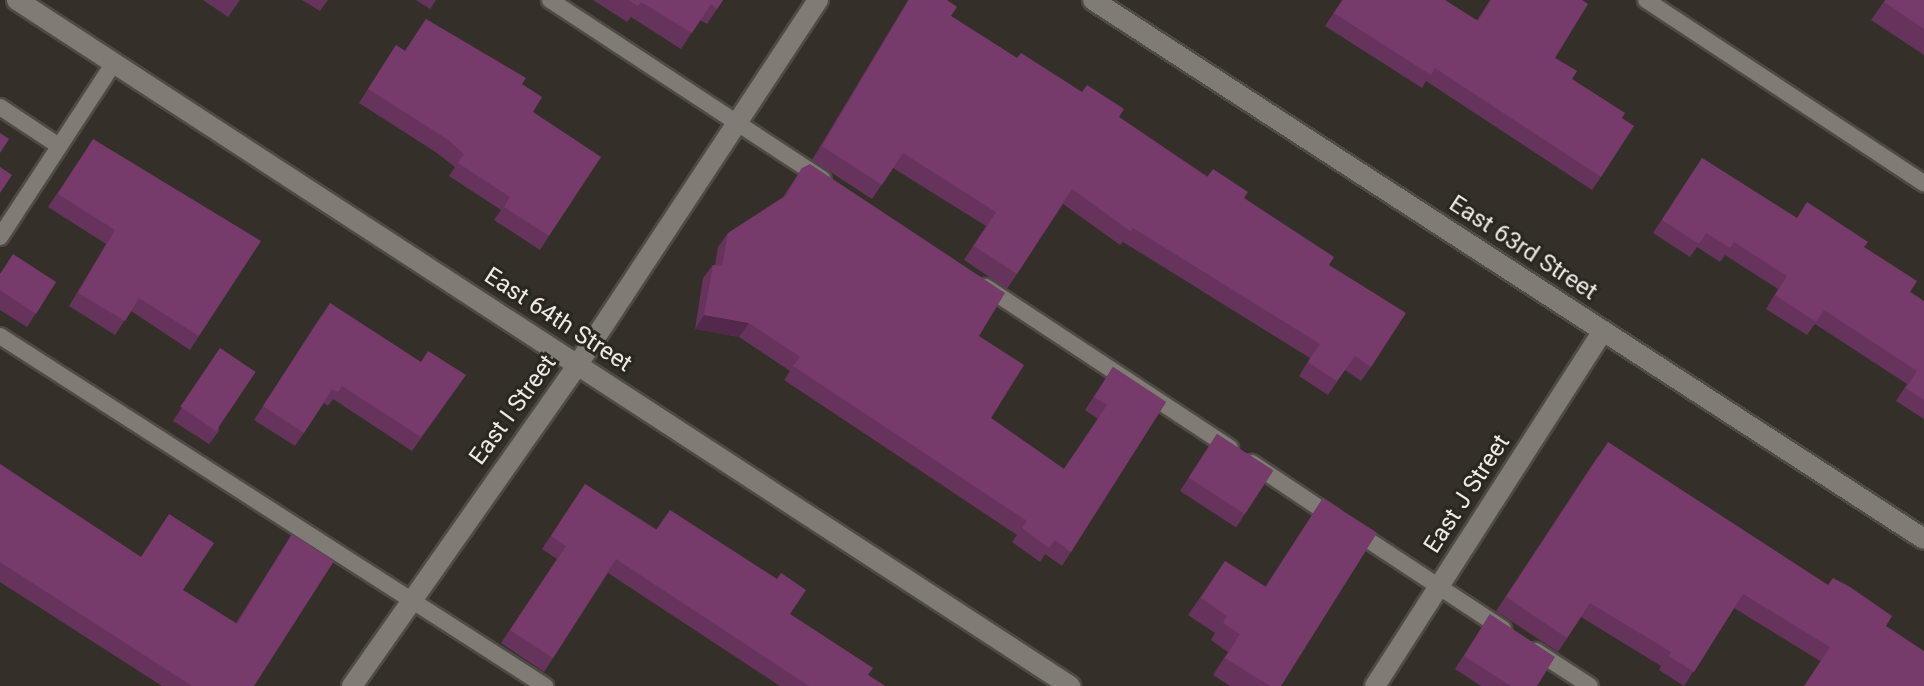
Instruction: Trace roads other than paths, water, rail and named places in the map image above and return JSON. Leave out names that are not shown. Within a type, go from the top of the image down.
[{"type":"street","name":"East 64th Street","points":[[17,0],[1070,686]]},
{"type":"street","name":"East I Street","points":[[352,686],[408,599],[578,364],[818,0]]},
{"type":"street","name":"East 63rd Street","points":[[1093,0],[1924,539]]},
{"type":"street","name":"East J Street","points":[[1375,686],[1603,331]]},
{"type":"lane","points":[[550,0],[843,192]]},
{"type":"lane","points":[[1646,0],[1924,183]]},
{"type":"lane","points":[[0,237],[114,63]]},
{"type":"lane","points":[[0,107],[59,146]]},
{"type":"lane","points":[[975,280],[1590,686]]},
{"type":"lane","points":[[0,336],[545,686]]}]
